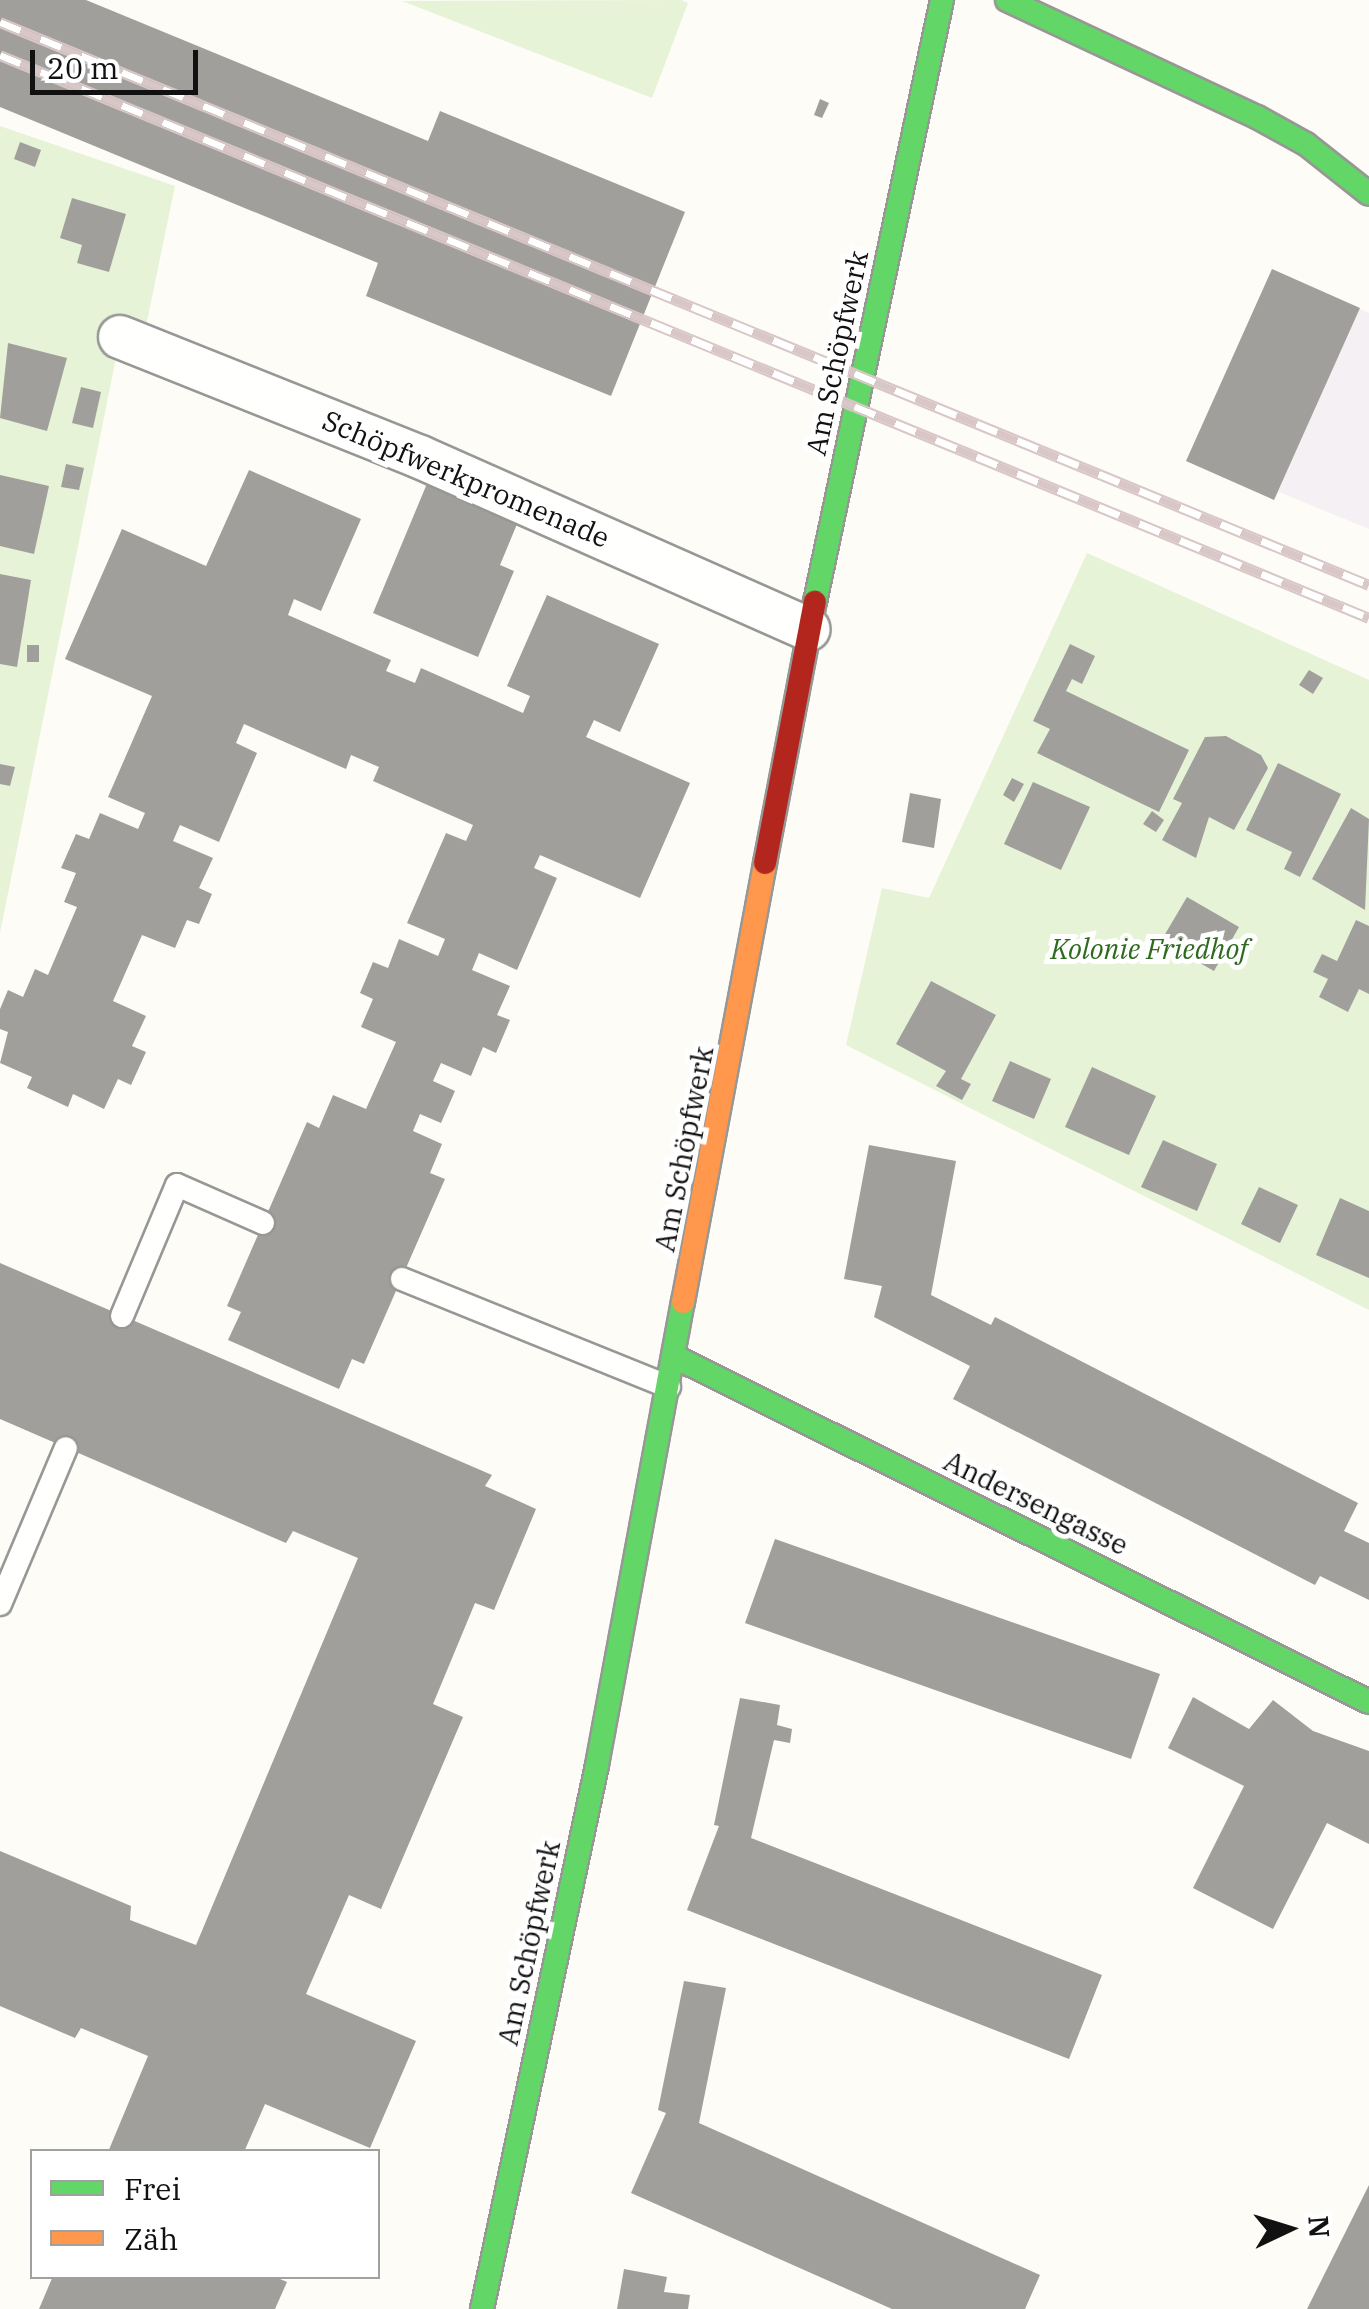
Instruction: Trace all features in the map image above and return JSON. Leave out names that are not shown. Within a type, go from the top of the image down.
[{"type":"street","name":"Am Schöpfwerk","points":[[482,2309],[597,1765],[809,629],[942,0]]},
{"type":"street","points":[[1006,0],[1257,117],[1306,144],[1369,194]]},
{"type":"street","name":"Schöpfwerkpromenade","points":[[120,337],[420,457],[809,629]]},
{"type":"street","name":"Andersengasse","points":[[675,1357],[1369,1702]]},
{"type":"lane","points":[[122,1316],[177,1185],[264,1223]]},
{"type":"lane","points":[[402,1279],[669,1386]]},
{"type":"lane","points":[[0,1604],[66,1448]]},
{"type":"shaded area","points":[[1272,269],[1369,313],[1369,529],[1279,492],[1274,500],[1186,461]]},
{"type":"green space","points":[[402,1],[688,3],[652,98]]},
{"type":"green space","points":[[0,126],[175,186],[145,331],[120,338],[0,933]]},
{"type":"green space","name":"Kolonie Friedhof","points":[[1087,553],[1369,680],[1369,1310],[846,1045],[882,888],[929,898]]},
{"type":"building","points":[[0,0],[86,0],[428,141],[440,111],[685,212],[611,396],[366,296],[378,263],[0,107]]},
{"type":"building","points":[[820,99],[829,103],[822,118],[814,115]]},
{"type":"building","points":[[20,142],[41,150],[35,167],[14,159]]},
{"type":"building","points":[[72,198],[126,214],[109,272],[77,263],[82,245],[60,238]]},
{"type":"building","points":[[1272,269],[1360,308],[1274,500],[1186,461]]},
{"type":"building","points":[[8,343],[67,358],[47,431],[0,418]]},
{"type":"building","points":[[81,387],[101,392],[93,428],[72,423]]},
{"type":"building","points":[[66,464],[84,468],[79,490],[61,487]]},
{"type":"building","points":[[249,470],[361,519],[321,611],[294,599],[288,615],[391,660],[386,671],[415,683],[421,668],[523,713],[530,696],[507,686],[547,595],[659,644],[620,732],[594,720],[586,737],[690,783],[640,898],[540,855],[534,868],[557,878],[517,970],[479,953],[472,970],[510,986],[497,1015],[510,1020],[496,1053],[483,1047],[471,1076],[441,1063],[433,1081],[455,1091],[441,1123],[420,1114],[413,1131],[442,1144],[430,1173],[445,1179],[364,1364],[352,1359],[339,1389],[228,1340],[241,1312],[227,1306],[307,1122],[319,1128],[333,1095],[366,1109],[396,1042],[361,1027],[373,999],[360,993],[373,962],[388,968],[399,939],[438,956],[445,939],[407,923],[446,833],[466,841],[473,825],[373,781],[379,767],[351,755],[346,769],[244,724],[236,743],[257,753],[219,842],[180,825],[173,841],[213,858],[199,888],[212,894],[199,924],[187,920],[175,948],[142,935],[113,1001],[146,1016],[132,1046],[146,1052],[131,1085],[118,1079],[104,1109],[73,1094],[68,1107],[27,1088],[32,1077],[0,1063],[8,1032],[0,1029],[0,1009],[8,990],[23,997],[35,969],[48,975],[77,907],[64,902],[76,873],[61,868],[76,834],[89,839],[100,813],[138,829],[145,813],[108,797],[152,696],[65,659],[122,529],[206,566]]},
{"type":"building","points":[[431,474],[522,512],[500,565],[514,571],[478,657],[373,613]]},
{"type":"building","points":[[0,475],[49,486],[34,554],[0,546]]},
{"type":"building","points":[[0,574],[31,580],[17,667],[0,664]]},
{"type":"building","points":[[1070,644],[1095,656],[1082,684],[1072,679],[1066,691],[1189,750],[1159,812],[1037,753],[1050,729],[1033,721]]},
{"type":"building","points":[[27,645],[39,645],[39,662],[27,662]]},
{"type":"building","points":[[1309,670],[1323,678],[1313,694],[1299,685]]},
{"type":"building","points":[[1226,736],[1261,755],[1268,768],[1234,830],[1209,817],[1196,858],[1162,840],[1182,803],[1173,799],[1205,737]]},
{"type":"building","points":[[1278,763],[1341,794],[1300,877],[1284,869],[1292,852],[1246,830]]},
{"type":"building","points":[[0,764],[15,767],[10,786],[0,784]]},
{"type":"building","points":[[1012,778],[1024,784],[1014,802],[1003,795]]},
{"type":"building","points":[[1033,782],[1090,807],[1061,870],[1004,844]]},
{"type":"building","points":[[910,793],[941,799],[934,848],[902,842]]},
{"type":"building","points":[[1351,808],[1369,819],[1365,910],[1312,879]]},
{"type":"building","points":[[1152,811],[1164,820],[1156,832],[1143,824]]},
{"type":"building","points":[[1187,897],[1239,927],[1214,971],[1161,941]]},
{"type":"building","points":[[1356,920],[1369,926],[1369,994],[1359,989],[1348,1012],[1319,997],[1328,979],[1313,972],[1322,954],[1337,961]]},
{"type":"building","points":[[931,981],[996,1015],[961,1079],[971,1084],[962,1100],[936,1086],[946,1071],[896,1044]]},
{"type":"building","points":[[1010,1061],[1051,1079],[1034,1119],[992,1101]]},
{"type":"building","points":[[1092,1067],[1156,1096],[1129,1155],[1065,1127]]},
{"type":"building","points":[[1163,1140],[1217,1164],[1197,1211],[1141,1187]]},
{"type":"building","points":[[869,1145],[956,1161],[931,1295],[991,1325],[995,1317],[1358,1503],[1344,1531],[1369,1543],[1369,1600],[1320,1576],[1315,1585],[953,1399],[970,1366],[874,1317],[882,1286],[844,1279]]},
{"type":"building","points":[[1259,1187],[1298,1205],[1280,1243],[1241,1224]]},
{"type":"building","points":[[1340,1198],[1369,1211],[1369,1278],[1316,1255]]},
{"type":"building","points":[[0,1263],[492,1475],[485,1486],[536,1509],[494,1610],[475,1603],[433,1704],[463,1717],[381,1909],[349,1895],[306,1994],[416,2041],[370,2148],[265,2104],[245,2149],[109,2149],[148,2056],[81,2028],[75,2038],[0,2006],[0,1851],[131,1906],[130,1920],[196,1945],[358,1558],[293,1531],[286,1543],[0,1419]]},
{"type":"building","points":[[775,1539],[1160,1674],[1131,1759],[745,1623]]},
{"type":"building","points":[[1193,1697],[1249,1729],[1273,1700],[1313,1731],[1369,1751],[1369,1844],[1327,1823],[1273,1929],[1193,1888],[1244,1786],[1168,1748]]},
{"type":"building","points":[[740,1698],[780,1705],[777,1725],[792,1729],[790,1743],[774,1740],[751,1838],[1102,1975],[1069,2059],[687,1910],[719,1826],[714,1825]]},
{"type":"building","points":[[684,1981],[726,1988],[699,2123],[1040,2275],[1025,2309],[892,2309],[631,2193],[666,2113],[658,2110]]},
{"type":"building","points":[[1369,2185],[1369,2309],[1307,2309]]},
{"type":"building","points":[[624,2269],[667,2277],[664,2292],[690,2295],[688,2309],[617,2309]]},
{"type":"building","points":[[52,2279],[287,2282],[275,2309],[39,2309]]},
{"type":"railway","points":[[0,22],[1369,585]]},
{"type":"railway","points":[[0,55],[1369,618]]},
{"type":"traffic: fast","points":[[815,602],[942,0]]},
{"type":"traffic: fast","points":[[1007,0],[1257,117],[1306,144],[1369,194]]},
{"type":"traffic: fast","points":[[482,2309],[597,1765],[683,1302]]},
{"type":"traffic: fast","points":[[675,1357],[1369,1702]]},
{"type":"traffic: slow","points":[[683,1302],[765,863]]},
{"type":"traffic: jam","points":[[765,863],[815,602]]}]
